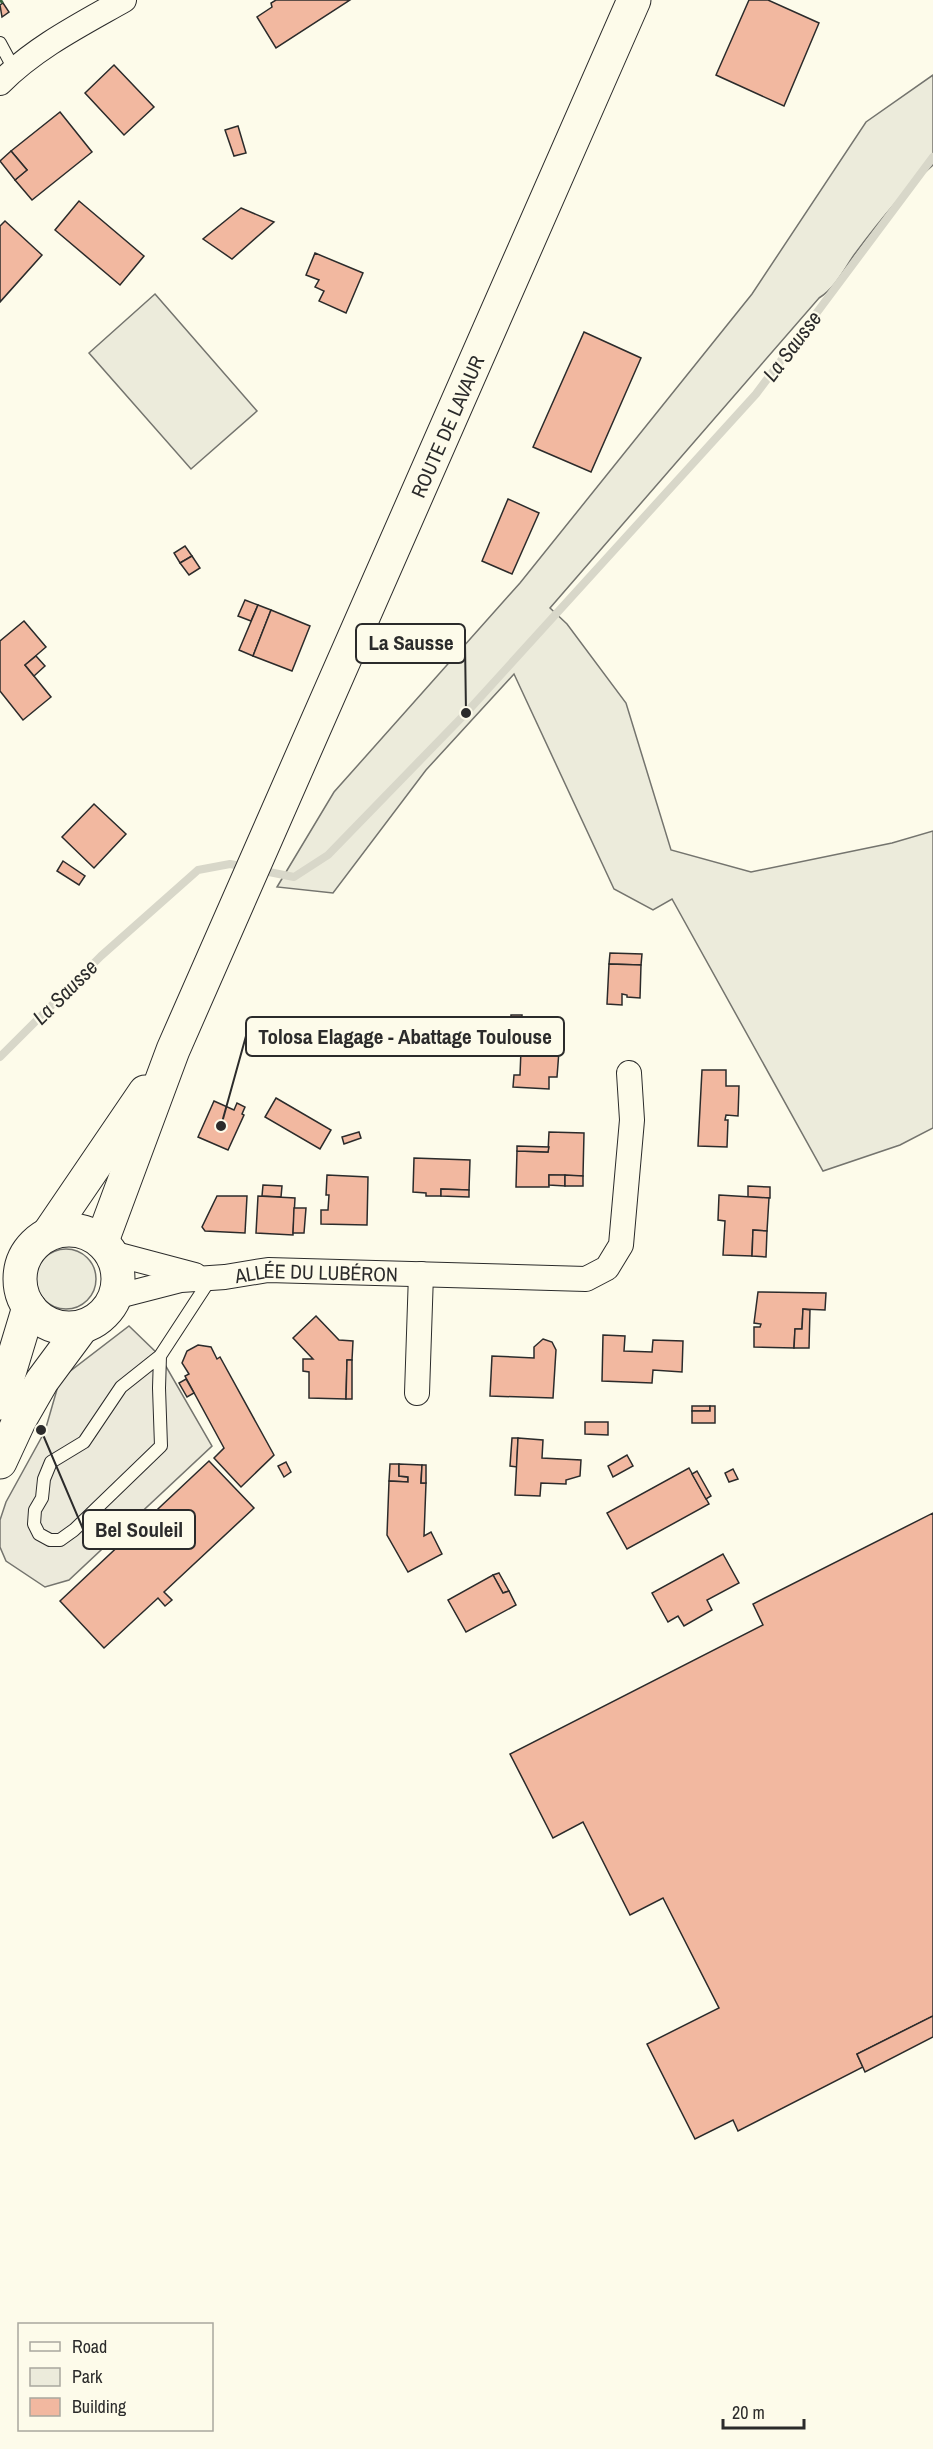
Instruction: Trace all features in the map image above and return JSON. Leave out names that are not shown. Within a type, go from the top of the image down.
[{"type":"main road","name":"ROUTE DE LAVAUR","points":[[173,1050],[634,0]]},
{"type":"main road","points":[[49,1233],[76,1230],[90,1233],[107,1247],[117,1267],[119,1282],[116,1297],[108,1310],[97,1320],[82,1327],[52,1326],[28,1307],[22,1296],[20,1284],[23,1259],[30,1249],[49,1233],[173,1050]]},
{"type":"main road","points":[[107,1247],[173,1050]]},
{"type":"main road","points":[[0,1403],[28,1307]]},
{"type":"main road","points":[[0,1462],[42,1381],[82,1327]]},
{"type":"street","points":[[7,76],[55,39],[124,0]]},
{"type":"street","name":"ALLÉE DU LUBÉRON","points":[[116,1297],[181,1280],[268,1270],[586,1279],[607,1268],[621,1245],[632,1120],[629,1073]]},
{"type":"street","name":"ALLÉE DU LUBÉRON","points":[[107,1247],[184,1274],[212,1277]]},
{"type":"street","name":"ALLÉE DU LUBÉRON","points":[[417,1393],[421,1274]]},
{"type":"lane","points":[[0,43],[7,76]]},
{"type":"lane","points":[[160,1356],[161,1446],[74,1530],[60,1540],[50,1540],[39,1534],[34,1524],[35,1510],[42,1498],[44,1479],[51,1462],[84,1442],[120,1387],[160,1356],[212,1277]]},
{"type":"green space","points":[[933,75],[933,165],[891,208],[854,255],[835,284],[819,298],[550,608],[567,624],[626,703],[671,850],[751,872],[892,843],[933,831],[933,1128],[900,1145],[823,1171],[672,899],[653,910],[614,889],[514,674],[426,770],[333,893],[277,887],[334,792],[520,583],[752,294],[866,122]]},
{"type":"green space","points":[[155,294],[257,411],[191,469],[89,353]]},
{"type":"green space","points":[[66,1249],[83,1254],[91,1262],[96,1279],[91,1296],[83,1304],[66,1309],[49,1304],[41,1296],[36,1279],[41,1262],[49,1254]]},
{"type":"shaded area","points":[[129,1326],[160,1356],[212,1446],[69,1580],[45,1587],[6,1561],[0,1547],[0,1520],[6,1502],[45,1431],[60,1379]]},
{"type":"building","points":[[276,0],[350,0],[276,48],[257,17],[272,7],[271,3]]},
{"type":"building","points":[[749,0],[768,0],[819,23],[784,106],[716,75]]},
{"type":"building","points":[[3,3],[9,12],[2,17],[0,5]]},
{"type":"building","points":[[114,65],[154,107],[124,135],[85,93]]},
{"type":"building","points":[[60,112],[92,152],[32,200],[15,180],[27,170],[11,151]]},
{"type":"building","points":[[238,126],[246,153],[234,156],[225,130]]},
{"type":"building","points":[[11,151],[27,170],[15,180],[0,161]]},
{"type":"building","points":[[79,201],[144,256],[120,285],[55,230]]},
{"type":"building","points":[[241,208],[274,222],[232,259],[203,239]]},
{"type":"building","points":[[5,221],[42,255],[0,302],[0,226]]},
{"type":"building","points":[[315,253],[363,273],[346,313],[319,301],[324,291],[315,287],[319,280],[306,275]]},
{"type":"building","points":[[584,332],[641,358],[591,472],[533,447]]},
{"type":"building","points":[[508,499],[539,513],[512,574],[482,561]]},
{"type":"building","points":[[185,546],[192,556],[180,563],[174,553]]},
{"type":"building","points":[[192,556],[200,568],[189,575],[180,563]]},
{"type":"building","points":[[245,600],[258,605],[251,621],[238,616]]},
{"type":"building","points":[[258,605],[271,610],[253,656],[239,650]]},
{"type":"building","points":[[271,610],[310,626],[292,671],[253,656]]},
{"type":"building","points":[[24,621],[46,647],[25,665],[51,697],[23,720],[0,691],[0,641]]},
{"type":"building","points":[[36,656],[45,666],[34,676],[25,665]]},
{"type":"building","points":[[94,804],[126,834],[94,868],[62,837]]},
{"type":"building","points":[[63,861],[85,876],[79,885],[57,871]]},
{"type":"building","points":[[610,953],[642,954],[641,965],[609,964]]},
{"type":"building","points":[[609,964],[641,965],[640,998],[627,997],[622,994],[622,1005],[607,1004]]},
{"type":"building","points":[[511,1015],[522,1015],[522,1022],[551,1023],[550,1051],[559,1051],[557,1077],[549,1077],[549,1089],[513,1087],[514,1075],[520,1075],[521,1050],[509,1049]]},
{"type":"building","points":[[702,1070],[726,1070],[726,1086],[739,1086],[738,1116],[726,1115],[725,1120],[728,1120],[727,1147],[698,1146]]},
{"type":"building","points":[[276,1098],[331,1130],[320,1149],[265,1117]]},
{"type":"building","points":[[214,1101],[234,1110],[237,1103],[245,1107],[242,1114],[244,1115],[228,1150],[198,1137]]},
{"type":"building","points":[[359,1132],[361,1138],[344,1144],[342,1137]]},
{"type":"building","points":[[549,1132],[584,1133],[583,1176],[549,1175],[549,1187],[516,1187],[517,1151],[548,1152]]},
{"type":"building","points":[[517,1146],[549,1147],[548,1152],[517,1151]]},
{"type":"building","points":[[414,1158],[470,1160],[469,1190],[441,1189],[441,1196],[426,1196],[426,1193],[413,1192]]},
{"type":"building","points":[[327,1175],[368,1177],[367,1225],[321,1224],[321,1210],[328,1210]]},
{"type":"building","points":[[549,1175],[565,1175],[565,1186],[549,1185]]},
{"type":"building","points":[[565,1175],[583,1176],[583,1186],[565,1186]]},
{"type":"building","points":[[263,1185],[282,1186],[281,1197],[262,1196]]},
{"type":"building","points":[[748,1186],[770,1187],[770,1198],[748,1197]]},
{"type":"building","points":[[441,1189],[469,1190],[469,1197],[441,1196]]},
{"type":"building","points":[[719,1195],[769,1198],[767,1231],[753,1230],[752,1256],[723,1255],[725,1221],[718,1220]]},
{"type":"building","points":[[217,1196],[247,1196],[245,1233],[205,1231],[202,1227]]},
{"type":"building","points":[[258,1196],[295,1198],[293,1235],[256,1233]]},
{"type":"building","points":[[294,1208],[306,1208],[304,1233],[293,1233]]},
{"type":"building","points":[[753,1230],[767,1231],[766,1257],[752,1256]]},
{"type":"building","points":[[758,1292],[826,1293],[825,1310],[803,1309],[802,1329],[795,1329],[794,1348],[754,1347],[754,1327],[760,1327],[761,1324],[754,1323]]},
{"type":"building","points":[[803,1309],[810,1310],[809,1348],[794,1348],[795,1329],[802,1329]]},
{"type":"building","points":[[316,1316],[339,1340],[353,1341],[352,1360],[347,1360],[346,1399],[309,1398],[309,1372],[303,1371],[303,1359],[313,1359],[293,1338]]},
{"type":"building","points":[[603,1335],[625,1336],[624,1351],[652,1352],[653,1340],[683,1341],[682,1372],[653,1370],[652,1383],[602,1381]]},
{"type":"building","points":[[543,1339],[552,1342],[556,1350],[553,1398],[490,1396],[492,1356],[534,1358],[534,1347]]},
{"type":"building","points":[[198,1345],[211,1347],[217,1359],[220,1357],[274,1455],[241,1487],[214,1458],[224,1448],[185,1376],[189,1374],[182,1363],[187,1351]]},
{"type":"building","points":[[347,1360],[352,1360],[352,1399],[346,1399]]},
{"type":"building","points":[[186,1379],[194,1393],[187,1397],[179,1383]]},
{"type":"building","points":[[692,1406],[710,1406],[710,1411],[692,1411]]},
{"type":"building","points":[[710,1406],[715,1406],[715,1423],[692,1423],[692,1411],[710,1411]]},
{"type":"building","points":[[585,1422],[608,1422],[608,1435],[585,1434]]},
{"type":"building","points":[[512,1438],[518,1438],[517,1467],[510,1466]]},
{"type":"building","points":[[518,1438],[543,1440],[542,1458],[581,1460],[580,1476],[566,1480],[566,1484],[541,1483],[540,1496],[515,1495]]},
{"type":"building","points":[[627,1455],[633,1466],[613,1477],[608,1466]]},
{"type":"building","points":[[209,1461],[254,1508],[164,1592],[172,1600],[165,1606],[158,1598],[104,1648],[60,1601]]},
{"type":"building","points":[[286,1462],[291,1472],[284,1477],[278,1466]]},
{"type":"building","points":[[390,1464],[399,1464],[399,1476],[408,1477],[408,1482],[389,1481]]},
{"type":"building","points":[[399,1464],[422,1465],[421,1483],[426,1483],[424,1536],[431,1532],[442,1554],[408,1572],[387,1535],[389,1481],[408,1482],[408,1477],[399,1476]]},
{"type":"building","points":[[422,1465],[426,1465],[426,1483],[421,1483]]},
{"type":"building","points":[[689,1468],[709,1504],[627,1549],[607,1513]]},
{"type":"building","points":[[733,1469],[738,1479],[729,1482],[725,1473]]},
{"type":"building","points":[[697,1471],[711,1496],[706,1499],[692,1474]]},
{"type":"building","points":[[933,1513],[933,2016],[857,2054],[863,2067],[738,2131],[733,2120],[695,2139],[647,2044],[719,2008],[663,1898],[630,1915],[583,1822],[553,1838],[510,1754],[763,1625],[753,1604]]},
{"type":"building","points":[[723,1554],[739,1583],[707,1600],[712,1610],[684,1626],[678,1616],[668,1622],[652,1593]]},
{"type":"building","points":[[499,1573],[509,1591],[503,1593],[493,1575]]},
{"type":"building","points":[[493,1575],[503,1593],[509,1591],[516,1605],[466,1632],[448,1600]]},
{"type":"building","points":[[933,2016],[933,2037],[865,2072],[857,2054]]},
{"type":"waterway","name":"La Sausse","points":[[259,870],[294,877],[328,855],[466,713],[756,394],[933,157]]},
{"type":"waterway","name":"La Sausse","points":[[0,1057],[101,956],[198,870],[230,864],[246,867]]},
{"type":"place","name":"La Sausse","points":[[466,713]]},
{"type":"place","name":"Tolosa Elagage - Abattage Toulouse","points":[[221,1126]]},
{"type":"place","name":"Bel Souleil","points":[[41,1430]]}]
